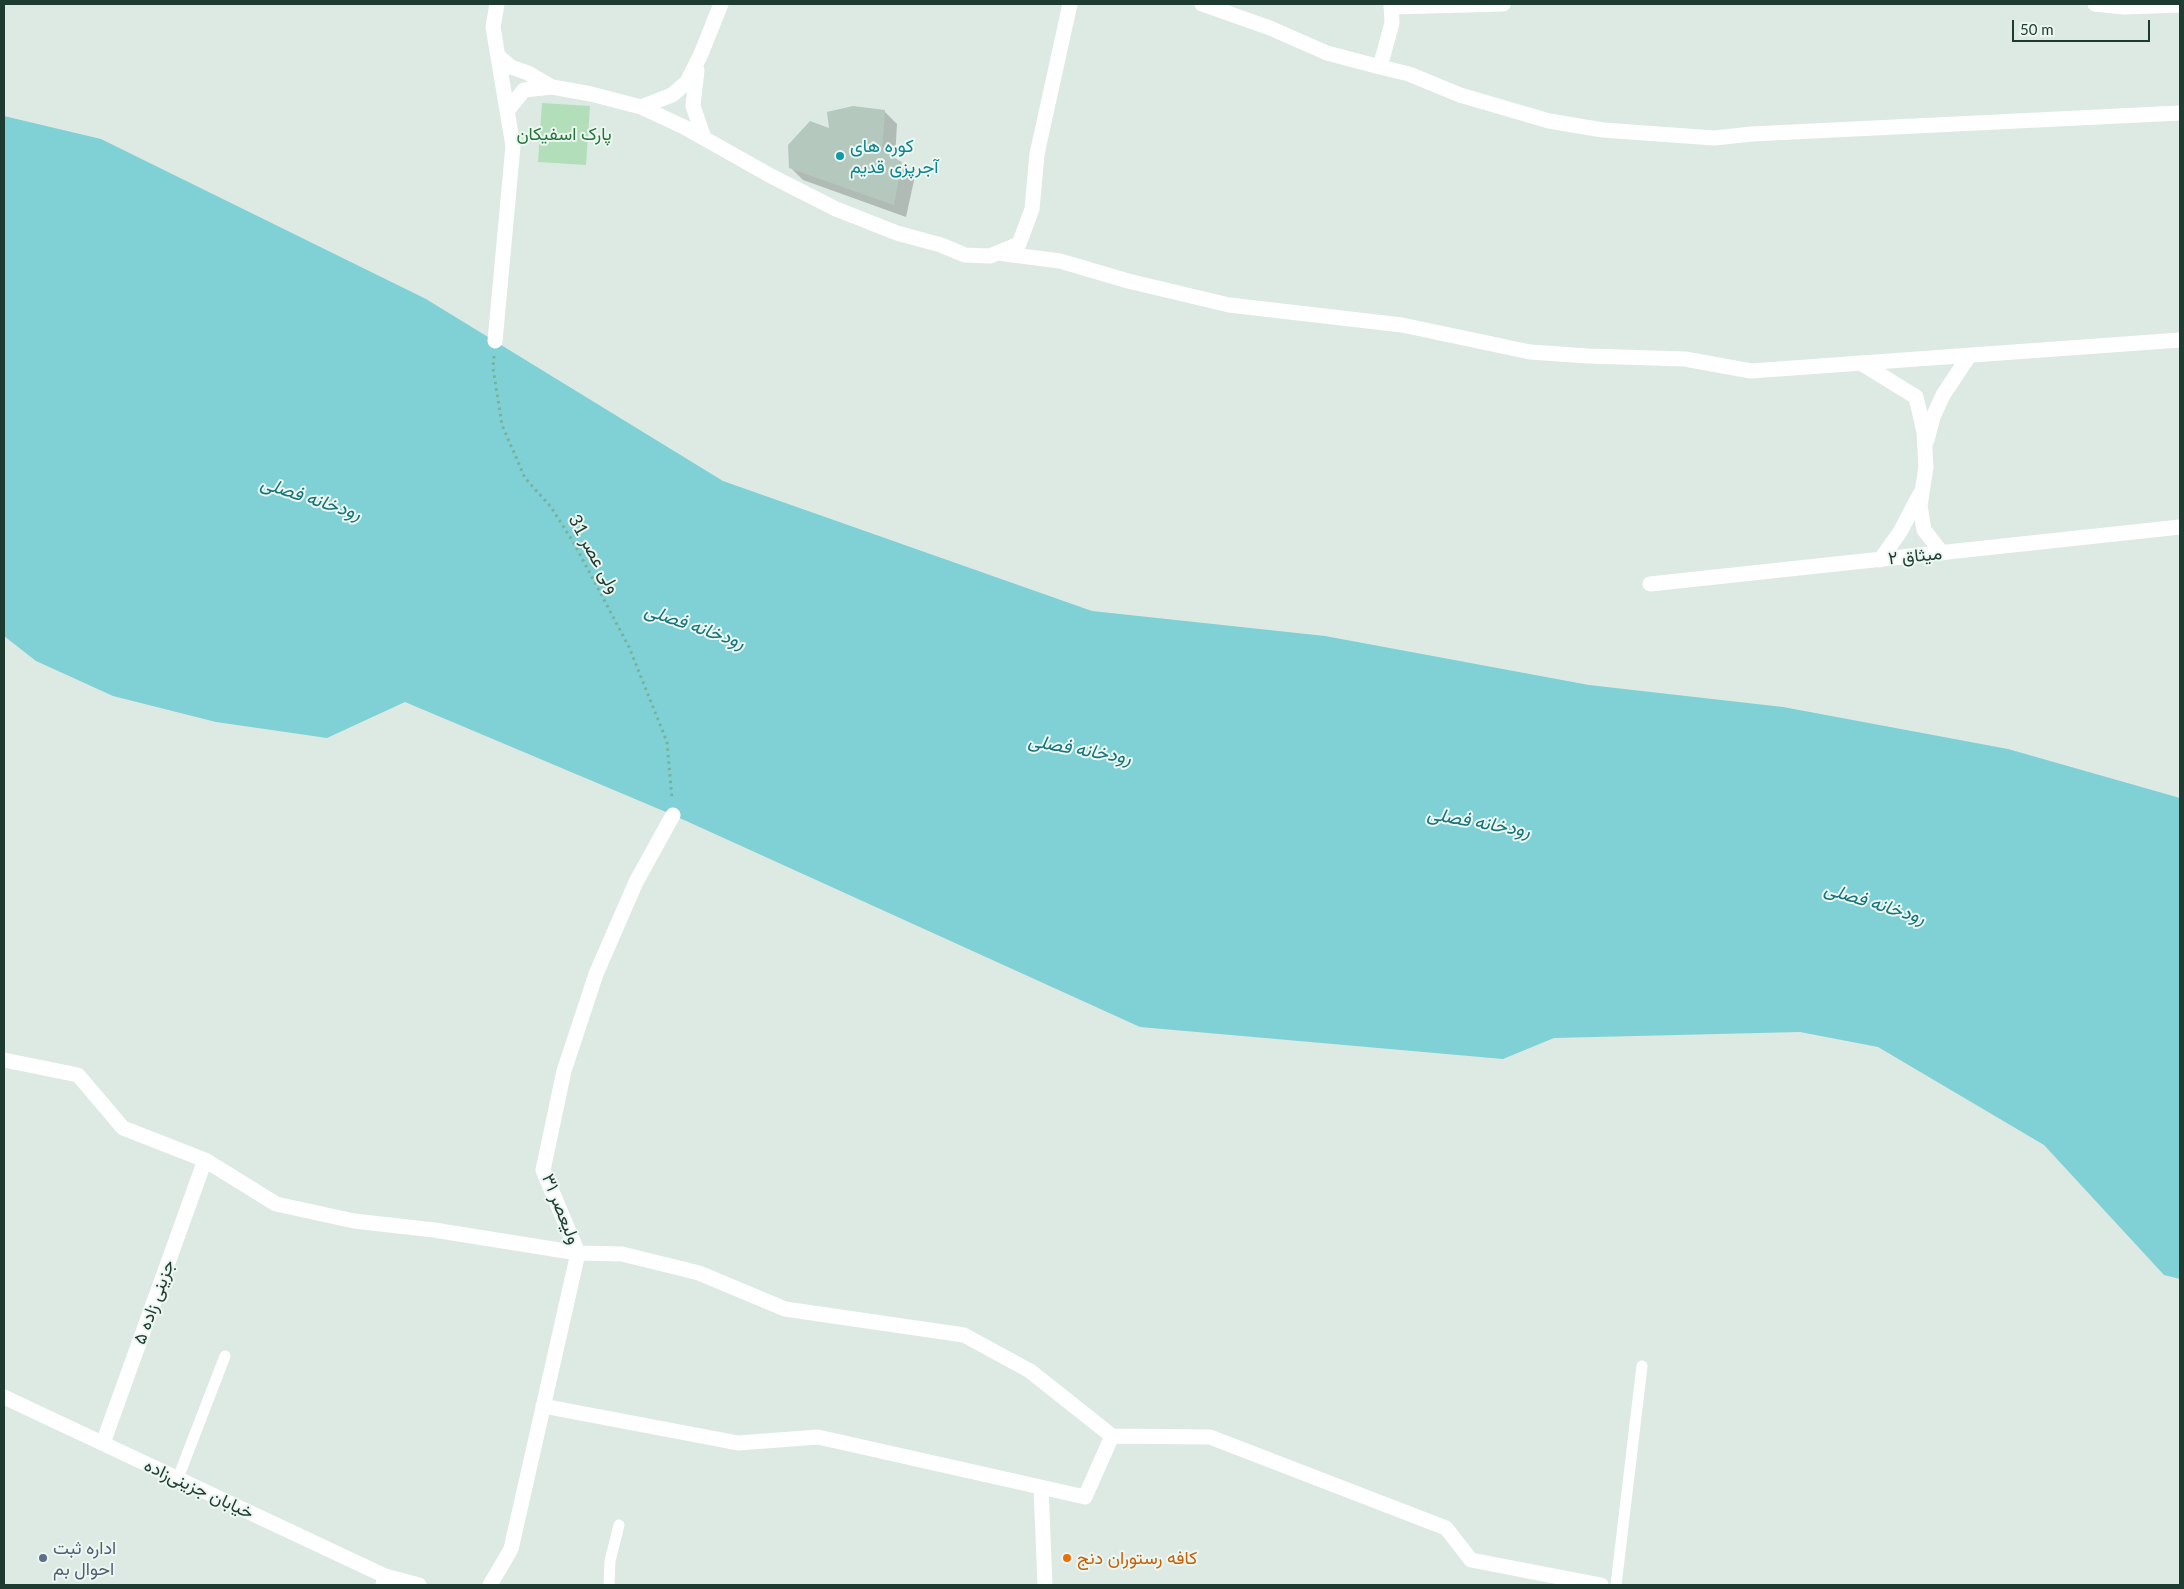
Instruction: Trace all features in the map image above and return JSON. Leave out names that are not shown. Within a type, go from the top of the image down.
[{"type":"street","points":[[495,341],[513,146],[494,27],[497,4]]},
{"type":"street","points":[[641,107],[672,95],[687,82],[701,54],[721,4]]},
{"type":"street","points":[[507,111],[524,90],[552,87],[591,94],[641,107],[704,138],[836,209],[897,233],[941,245],[965,255],[990,256],[1019,244],[1032,210],[1038,154],[1070,4]]},
{"type":"street","points":[[1202,4],[1270,28],[1327,53],[1408,74],[1460,95],[1549,121],[1603,130],[1714,138],[1752,134],[2180,113]]},
{"type":"street","points":[[1380,68],[1392,23],[1391,5],[1503,4]]},
{"type":"street","points":[[2095,4],[2180,6]]},
{"type":"street","points":[[701,54],[695,79],[693,106],[704,138]]},
{"type":"street","points":[[498,56],[511,67],[528,73],[552,87]]},
{"type":"street","points":[[998,253],[1060,260],[1128,281],[1229,305],[1402,325],[1530,352],[1684,359],[1750,371],[2180,340]]},
{"type":"street","points":[[1925,448],[1933,417],[1940,402],[1969,356]]},
{"type":"street","points":[[1860,363],[1916,397],[1924,432],[1926,467],[1920,506],[1924,530],[1942,553]]},
{"type":"street","points":[[1880,560],[1900,532],[1923,488]]},
{"type":"street","name":"میثاق ۲","points":[[1650,584],[2180,527]]},
{"type":"street","name":"ولیعصر ۳۱","points":[[490,1585],[511,1549],[578,1253],[544,1170],[564,1071],[596,974],[636,882],[673,815]]},
{"type":"street","points":[[4,1060],[78,1075],[123,1128],[205,1160],[276,1204],[354,1221],[434,1230],[578,1253],[622,1254],[699,1273],[785,1309],[964,1335],[1030,1371],[1112,1436],[1210,1437],[1446,1528],[1471,1560],[1601,1585]]},
{"type":"street","name":"جزینی زاده ۵","points":[[103,1443],[205,1160]]},
{"type":"street","name":"خیابان جزینی‌زاده","points":[[4,1397],[178,1478],[384,1580],[419,1585]]},
{"type":"street","points":[[544,1406],[738,1443],[818,1438],[1085,1497],[1112,1436]]},
{"type":"street","points":[[1041,1487],[1045,1585]]},
{"type":"lane","points":[[178,1478],[225,1356]]},
{"type":"lane","points":[[1616,1585],[1642,1366]]},
{"type":"lane","points":[[608,1585],[610,1561],[619,1526]]},
{"type":"path","name":"ولی عصر 31","points":[[495,341],[493,368],[502,425],[525,478],[551,507],[575,545],[629,647],[667,742],[673,815]]},
{"type":"green space","name":"پارک اسفیکان","points":[[542,103],[590,106],[586,165],[538,162]]},
{"type":"water","name":"رودخانه فصلی","points":[[4,116],[101,139],[426,299],[723,481],[1092,611],[1325,636],[1589,685],[1783,707],[2008,749],[2180,798],[2180,1279],[2164,1275],[2044,1145],[1878,1047],[1800,1032],[1554,1038],[1503,1059],[1140,1027],[673,815],[405,702],[327,738],[216,722],[113,696],[36,661],[4,636]]},
{"type":"building","name":"کوره های آجرپزی قدیم","points":[[853,106],[885,110],[882,151],[902,162],[894,205],[789,168],[788,145],[810,121],[829,128],[827,112]]},
{"type":"place","name":"کوره های آجرپزی قدیم","points":[[840,156]]},
{"type":"place","name":"اداره ثبت احوال بم","points":[[43,1558]]},
{"type":"place","name":"کافه رستوران دنج","points":[[1067,1558]]}]
